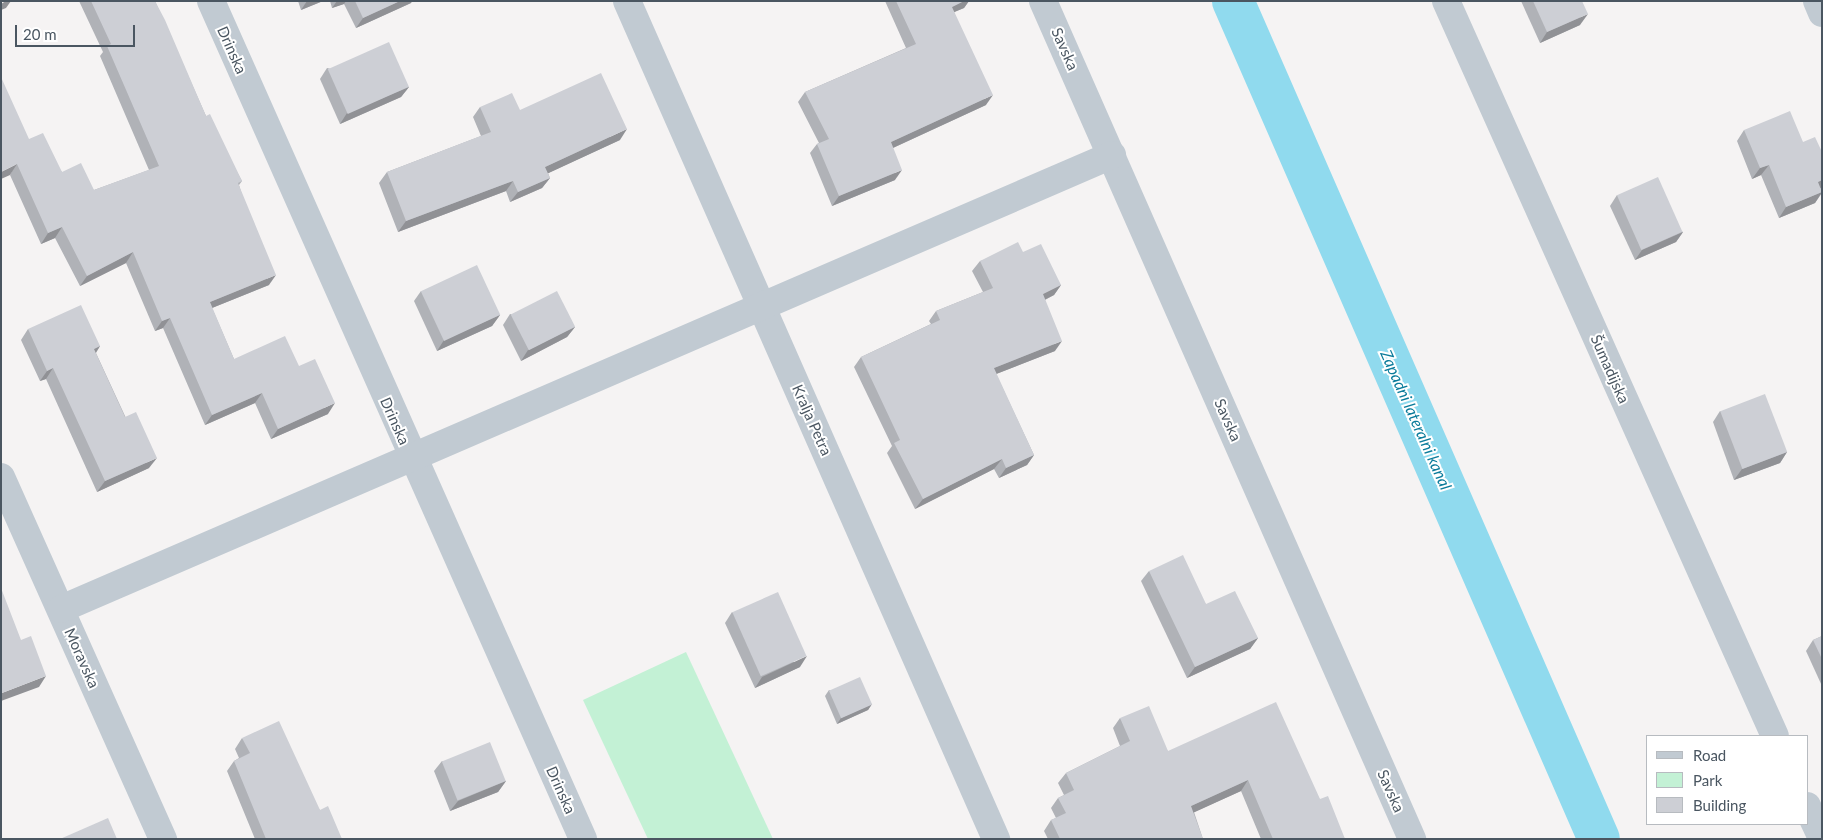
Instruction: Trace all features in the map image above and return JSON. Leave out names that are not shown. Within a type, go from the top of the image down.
[{"type":"street","name":"Drinska","points":[[211,1],[411,458],[583,839]]},
{"type":"street","name":"Kralja Petra","points":[[628,1],[996,839]]},
{"type":"street","name":"Savska","points":[[1043,1],[1412,839]]},
{"type":"street","name":"Šumadijska","points":[[1446,1],[1775,735]]},
{"type":"street","points":[[1817,1],[1822,13]]},
{"type":"street","points":[[61,610],[1112,155]]},
{"type":"street","name":"Moravska","points":[[1,477],[163,839]]},
{"type":"green space","points":[[686,652],[773,839],[648,839],[583,700]]},
{"type":"building","points":[[91,1],[155,1],[206,116],[210,114],[242,181],[238,183],[276,275],[210,302],[234,359],[285,336],[299,366],[315,359],[335,403],[278,429],[262,393],[212,415],[170,318],[162,321],[133,252],[87,276],[62,227],[48,233],[17,164],[1,172],[1,77],[29,139],[43,133],[62,172],[81,163],[94,190],[159,166],[107,46],[111,44]]},
{"type":"building","points":[[355,1],[400,1],[363,18]]},
{"type":"building","points":[[896,1],[964,1],[952,7],[993,95],[891,142],[902,170],[839,196],[817,144],[829,139],[805,92],[916,44]]},
{"type":"building","points":[[1533,1],[1582,1],[1588,14],[1547,32]]},
{"type":"building","points":[[389,42],[409,87],[348,114],[328,69]]},
{"type":"building","points":[[601,73],[627,129],[545,167],[550,178],[518,192],[513,181],[406,221],[387,172],[491,132],[480,107],[512,93],[520,110]]},
{"type":"building","points":[[1790,111],[1803,142],[1815,137],[1822,152],[1822,180],[1818,182],[1822,192],[1786,207],[1769,165],[1760,168],[1744,130]]},
{"type":"building","points":[[1658,177],[1682,232],[1641,250],[1617,195]]},
{"type":"building","points":[[1018,242],[1023,252],[1041,244],[1061,285],[1043,294],[1062,341],[994,368],[1034,455],[1006,468],[1002,459],[923,499],[894,443],[900,440],[861,357],[940,320],[936,311],[993,288],[980,261]]},
{"type":"building","points":[[477,265],[500,315],[444,341],[421,291]]},
{"type":"building","points":[[557,291],[575,327],[529,350],[511,315]]},
{"type":"building","points":[[81,305],[100,346],[94,349],[125,417],[136,412],[157,458],[105,481],[53,368],[47,371],[28,329]]},
{"type":"building","points":[[1765,394],[1787,452],[1742,469],[1720,411]]},
{"type":"building","points":[[1183,555],[1206,604],[1235,591],[1258,638],[1195,667],[1149,571]]},
{"type":"building","points":[[1,588],[21,640],[31,636],[46,676],[2,693],[1,690]]},
{"type":"building","points":[[778,592],[806,656],[761,676],[732,612]]},
{"type":"building","points":[[1822,636],[1822,659],[1813,640]]},
{"type":"building","points":[[860,677],[872,704],[841,718],[829,691]]},
{"type":"building","points":[[1276,702],[1320,799],[1328,796],[1345,839],[1273,839],[1248,780],[1191,806],[1203,839],[1060,839],[1051,820],[1066,813],[1058,798],[1074,790],[1066,773],[1130,741],[1120,718],[1149,706],[1168,751]]},
{"type":"building","points":[[279,721],[320,810],[328,806],[342,839],[266,839],[234,761],[250,753],[242,738]]},
{"type":"building","points":[[490,742],[506,781],[458,800],[442,761]]},
{"type":"building","points":[[108,818],[117,839],[60,839]]},
{"type":"waterway","name":"Zapadni lateralni kanal","points":[[1233,1],[1599,839]]}]
